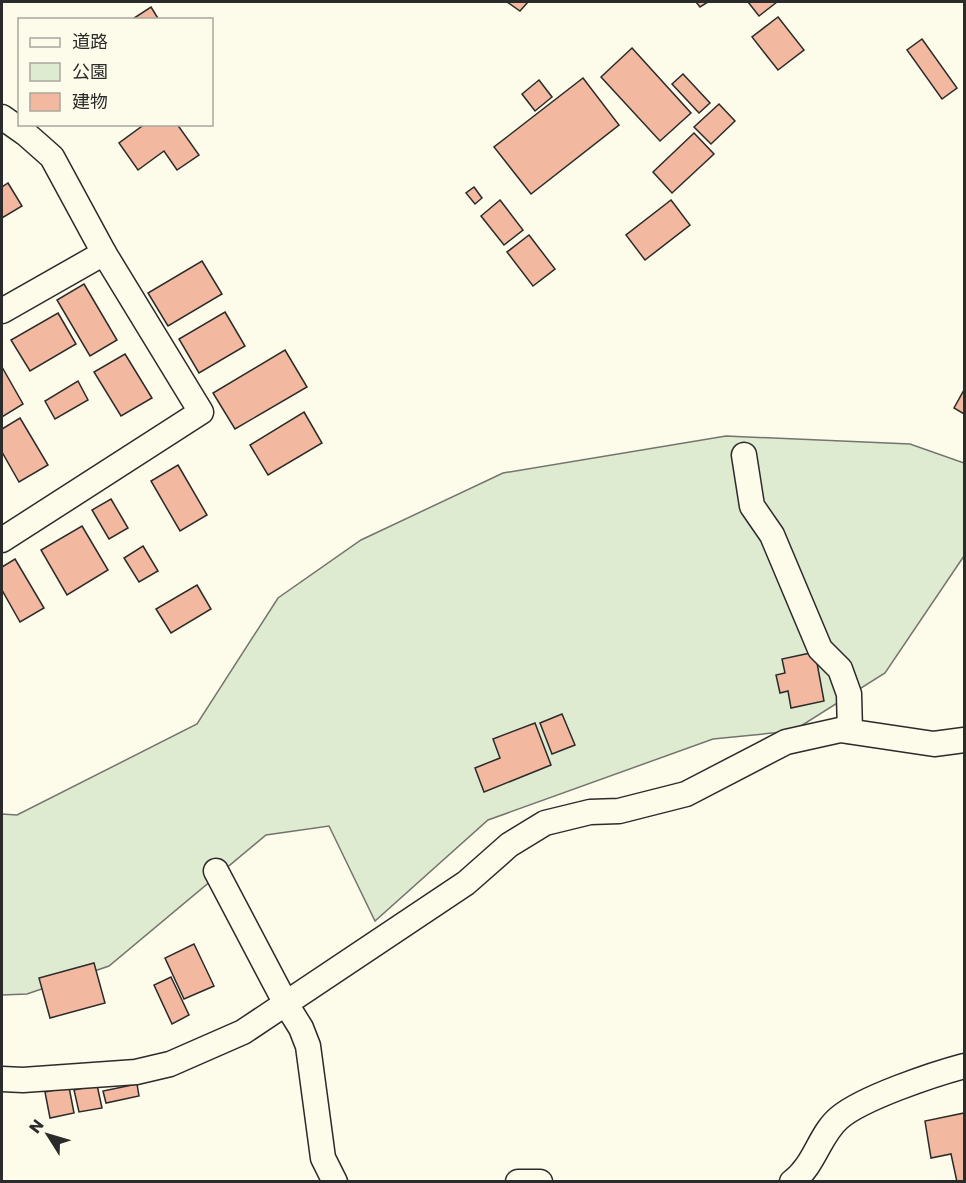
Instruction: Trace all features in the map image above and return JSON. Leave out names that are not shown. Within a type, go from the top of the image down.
[{"type":"street","points":[[2,117],[52,157],[104,253],[201,412],[2,540]]},
{"type":"street","points":[[2,311],[104,253]]},
{"type":"street","points":[[744,454],[752,506],[772,535],[820,649],[840,669],[849,694],[850,731]]},
{"type":"street","points":[[2,1079],[23,1080],[136,1072],[170,1064],[243,1032],[466,883],[509,845],[545,823],[590,812],[619,811],[686,794],[786,742],[840,730],[934,744],[964,741]]},
{"type":"street","points":[[216,871],[301,1028],[308,1046],[322,1158],[334,1182]]},
{"type":"street","points":[[792,1182],[801,1176],[840,1118],[859,1106],[937,1073],[964,1066]]},
{"type":"street","points":[[518,1182],[540,1182]]},
{"type":"green space","points":[[726,436],[910,444],[964,463],[964,556],[885,673],[793,731],[713,739],[488,820],[375,921],[329,826],[266,835],[109,966],[27,994],[2,995],[2,814],[17,815],[197,724],[278,598],[361,540],[503,473]]},
{"type":"building","points":[[507,2],[528,2],[520,11]]},
{"type":"building","points":[[696,2],[708,2],[700,7]]},
{"type":"building","points":[[748,2],[777,2],[759,16]]},
{"type":"building","points":[[151,7],[158,18],[134,18]]},
{"type":"building","points":[[778,17],[804,50],[778,70],[752,37]]},
{"type":"building","points":[[922,39],[957,88],[942,99],[907,50]]},
{"type":"building","points":[[632,48],[691,113],[660,141],[601,77]]},
{"type":"building","points":[[683,74],[710,103],[699,113],[672,84]]},
{"type":"building","points":[[583,78],[619,125],[531,194],[494,147]]},
{"type":"building","points":[[539,80],[552,97],[535,111],[522,94]]},
{"type":"building","points":[[719,104],[735,121],[711,144],[694,127]]},
{"type":"building","points":[[142,126],[178,126],[199,155],[177,170],[164,151],[138,170],[119,143]]},
{"type":"building","points":[[694,133],[714,154],[672,193],[653,172]]},
{"type":"building","points":[[8,183],[22,206],[2,218],[2,187]]},
{"type":"building","points":[[474,187],[482,198],[475,204],[466,193]]},
{"type":"building","points":[[500,200],[523,230],[504,245],[481,216]]},
{"type":"building","points":[[671,200],[690,225],[645,260],[626,235]]},
{"type":"building","points":[[529,235],[555,269],[533,286],[507,252]]},
{"type":"building","points":[[202,261],[222,294],[168,326],[148,293]]},
{"type":"building","points":[[84,284],[117,340],[90,356],[57,300]]},
{"type":"building","points":[[225,312],[245,346],[199,373],[179,339]]},
{"type":"building","points":[[58,313],[76,344],[30,371],[11,340]]},
{"type":"building","points":[[285,350],[307,387],[235,429],[213,393]]},
{"type":"building","points":[[125,354],[152,398],[121,416],[94,372]]},
{"type":"building","points":[[2,367],[23,404],[2,417]]},
{"type":"building","points":[[78,381],[88,400],[55,419],[45,401]]},
{"type":"building","points":[[964,390],[964,414],[954,408]]},
{"type":"building","points":[[304,412],[322,443],[268,475],[250,445]]},
{"type":"building","points":[[20,418],[48,465],[19,482],[2,452],[2,429]]},
{"type":"building","points":[[178,465],[207,515],[180,531],[151,481]]},
{"type":"building","points":[[111,499],[128,528],[109,539],[92,510]]},
{"type":"building","points":[[82,526],[108,570],[67,595],[41,550]]},
{"type":"building","points":[[143,546],[158,571],[139,582],[124,558]]},
{"type":"building","points":[[15,559],[44,608],[20,622],[2,590],[2,567]]},
{"type":"building","points":[[197,585],[211,609],[171,633],[156,609]]},
{"type":"building","points":[[815,652],[824,701],[791,708],[788,691],[780,693],[776,675],[785,673],[782,659]]},
{"type":"building","points":[[562,714],[575,745],[552,754],[540,723]]},
{"type":"building","points":[[535,723],[551,765],[484,792],[475,768],[500,758],[493,739]]},
{"type":"building","points":[[194,944],[214,986],[184,999],[165,958]]},
{"type":"building","points":[[94,963],[105,1003],[50,1018],[39,978]]},
{"type":"building","points":[[171,977],[189,1015],[172,1024],[154,985]]},
{"type":"building","points":[[137,1084],[139,1096],[106,1103],[103,1091]]},
{"type":"building","points":[[97,1085],[102,1108],[79,1112],[74,1090]]},
{"type":"building","points":[[69,1087],[74,1113],[50,1118],[45,1092]]},
{"type":"building","points":[[964,1113],[964,1182],[957,1182],[951,1154],[931,1158],[925,1121]]}]
